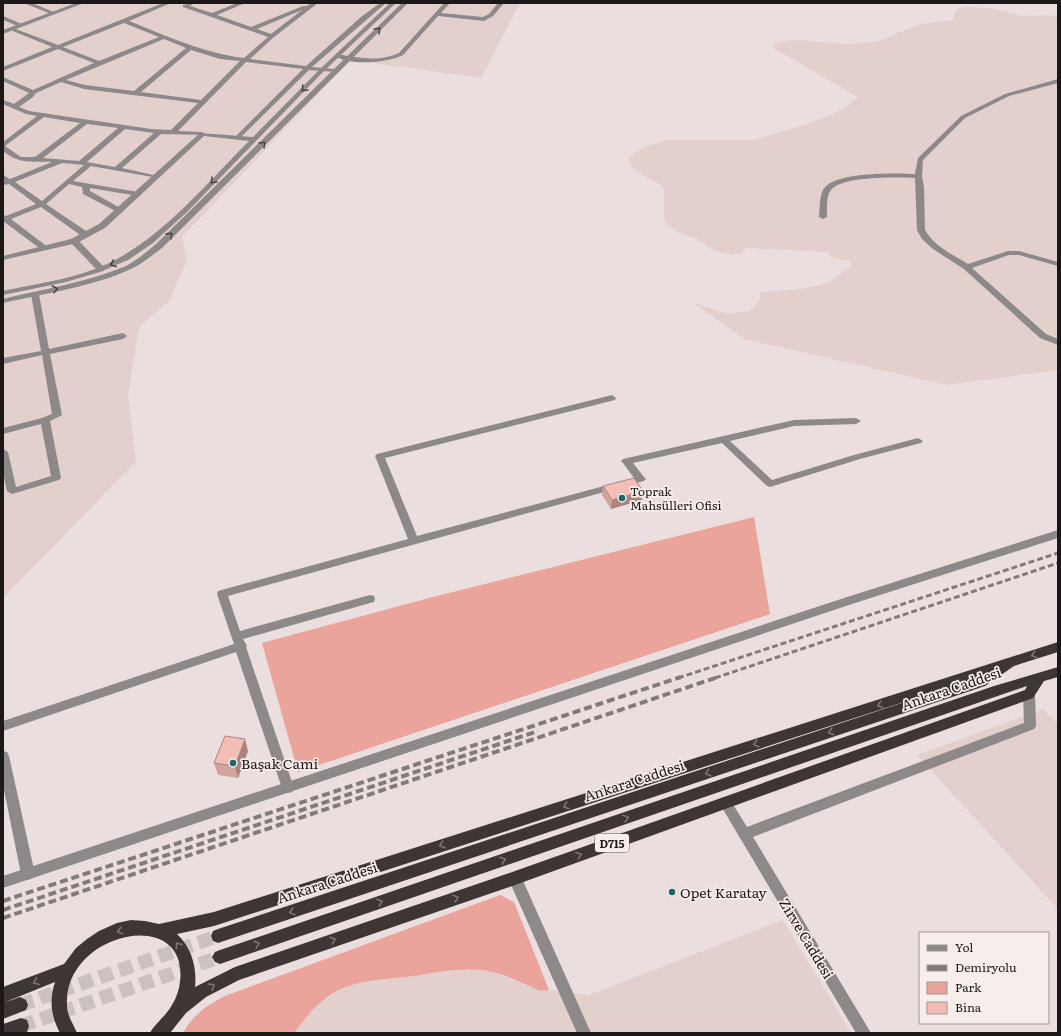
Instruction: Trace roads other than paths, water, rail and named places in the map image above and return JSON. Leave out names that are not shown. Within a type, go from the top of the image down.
[{"type":"highway","name":"Ankara Caddesi","points":[[218,936],[981,682],[1010,663],[1058,647]]},
{"type":"highway","points":[[69,1033],[62,1022],[58,1005],[61,986],[69,968],[82,951],[100,938],[120,930],[140,927],[159,930],[214,919],[1010,663]]},
{"type":"highway","name":"Ankara Caddesi","points":[[220,957],[998,690],[1058,672]]},
{"type":"highway","points":[[1029,694],[1040,677]]},
{"type":"highway","name":"D715","points":[[180,1008],[201,992],[235,974],[515,878],[1029,694]]},
{"type":"highway","points":[[159,930],[174,939],[184,953],[189,970],[187,989],[180,1008],[162,1031]]},
{"type":"highway","points":[[3,995],[69,968]]},
{"type":"highway","points":[[3,1011],[20,1005]]},
{"type":"highway","points":[[3,1032],[21,1026]]},
{"type":"street","points":[[26,3],[53,13]]},
{"type":"street","points":[[3,32],[81,3]]},
{"type":"street","points":[[3,68],[168,3]]},
{"type":"street","points":[[178,3],[272,36]]},
{"type":"street","points":[[185,6],[191,3]]},
{"type":"street","points":[[212,16],[242,3]]},
{"type":"street","points":[[251,29],[314,3]]},
{"type":"street","points":[[173,132],[244,61],[272,36],[314,3]]},
{"type":"street","points":[[238,137],[306,68],[359,21],[382,3],[392,4]]},
{"type":"street","points":[[3,301],[94,279],[129,267],[145,257],[159,246],[334,71],[405,3]]},
{"type":"street","points":[[338,56],[381,60],[393,59],[401,54],[447,3]]},
{"type":"street","points":[[437,14],[484,19],[491,15],[502,3]]},
{"type":"street","points":[[3,293],[67,279],[100,269],[125,259],[148,243],[179,215],[322,70],[392,4]]},
{"type":"street","points":[[3,18],[20,25]]},
{"type":"street","points":[[123,20],[190,48],[220,57],[334,71]]},
{"type":"street","points":[[11,29],[99,63]]},
{"type":"street","points":[[14,107],[31,96],[33,92],[164,37]]},
{"type":"street","points":[[137,92],[190,48]]},
{"type":"street","points":[[3,79],[33,92]]},
{"type":"street","points":[[60,80],[84,87],[137,92],[203,102]]},
{"type":"street","points":[[1058,81],[1007,95],[963,117],[920,159],[918,176],[920,188],[921,230],[925,237],[936,247],[967,267],[1043,336],[1058,342]]},
{"type":"street","points":[[3,102],[28,113],[160,131],[254,139]]},
{"type":"street","points":[[43,115],[3,145],[18,159],[37,159],[90,164],[156,177]]},
{"type":"street","points":[[37,159],[86,121]]},
{"type":"street","points":[[81,163],[123,126]]},
{"type":"street","points":[[118,169],[160,131]]},
{"type":"street","points":[[3,258],[74,241],[102,226],[202,134]]},
{"type":"street","points":[[5,180],[63,161]]},
{"type":"street","points":[[4,218],[42,204],[90,164]]},
{"type":"street","points":[[823,217],[824,197],[827,188],[833,183],[849,179],[868,177],[902,175],[918,176]]},
{"type":"street","points":[[5,180],[86,234]]},
{"type":"street","points":[[67,182],[138,194]]},
{"type":"street","points":[[86,185],[86,192],[119,211]]},
{"type":"street","points":[[4,218],[45,248]]},
{"type":"street","points":[[74,241],[100,269]]},
{"type":"street","points":[[967,267],[1008,253],[1020,253],[1058,264]]},
{"type":"street","points":[[3,431],[45,420],[57,415],[35,294]]},
{"type":"street","points":[[3,361],[123,336]]},
{"type":"street","points":[[414,541],[380,456],[612,398]]},
{"type":"street","points":[[3,452],[12,491],[56,478],[45,420]]},
{"type":"street","points":[[288,788],[240,641],[222,594],[641,479],[626,461],[794,423],[856,421]]},
{"type":"street","points":[[724,440],[770,484],[858,457],[918,441]]},
{"type":"street","points":[[3,882],[840,604],[1058,534]]},
{"type":"street","points":[[3,726],[240,641],[370,600]]},
{"type":"street","points":[[745,834],[1030,726],[1029,694]]},
{"type":"street","points":[[3,756],[28,874]]},
{"type":"street","name":"Zirve Caddesi","points":[[726,802],[864,1033]]},
{"type":"street","points":[[515,878],[584,1033]]},
{"type":"tunnel","points":[[20,1005],[218,936]]},
{"type":"tunnel","points":[[21,1026],[220,957]]},
{"type":"railway","points":[[678,678],[1058,553]]},
{"type":"railway","points":[[715,678],[1058,563]]},
{"type":"railway","points":[[3,901],[681,677]]},
{"type":"railway","points":[[3,918],[718,677]]},
{"type":"railway","points":[[3,910],[538,731]]},
{"type":"place","name":"Toprak Mahsülleri Ofisi","points":[[622,498]]},
{"type":"place","name":"Başak Cami","points":[[233,763]]},
{"type":"place","name":"Opet Karatay","points":[[672,892]]}]
